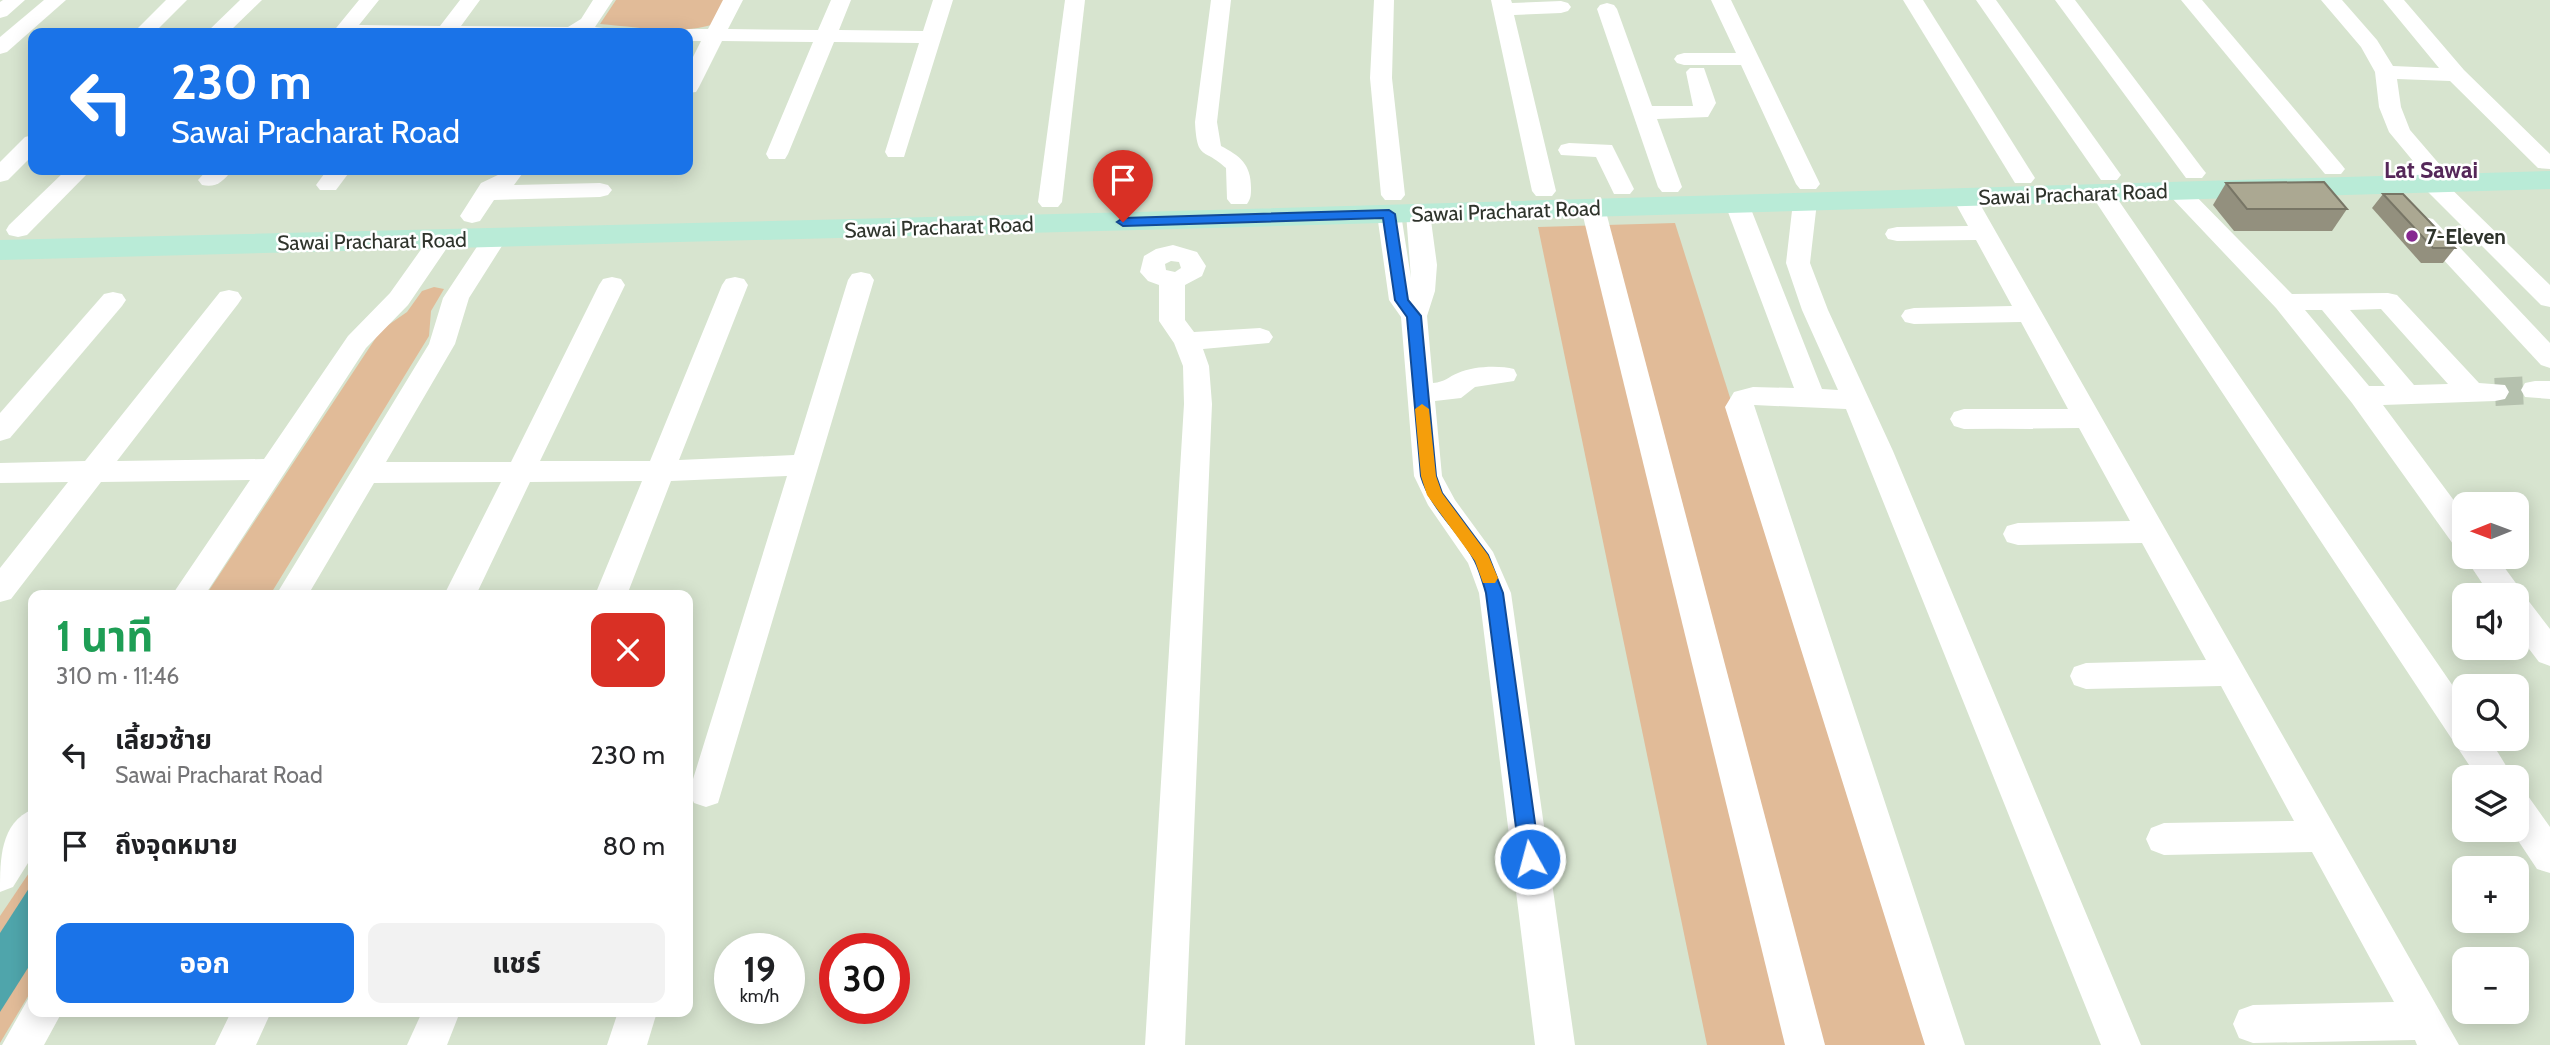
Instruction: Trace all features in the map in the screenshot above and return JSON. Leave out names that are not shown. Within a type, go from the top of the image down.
[{"type":"main road","name":"Sawai Pracharat Road","points":[[2186,182],[2333,169],[2426,172],[2549,169]]},
{"type":"main road","name":"Sawai Pracharat Road","points":[[5,243],[484,192],[737,221],[1175,220],[1400,207],[1544,191],[1670,187],[1964,197],[2106,184],[2186,182],[2387,185],[2426,172]]},
{"type":"main road","name":"Sawai Pracharat Road","points":[[5,243],[495,238],[1050,202],[1239,199],[1400,207],[1593,208],[1737,204],[1806,193],[2023,178],[2106,184]]},
{"type":"street","points":[[0,12],[15,0]]},
{"type":"street","points":[[0,48],[56,0]]},
{"type":"street","points":[[148,28],[177,0]]},
{"type":"street","points":[[221,28],[252,0]]},
{"type":"street","points":[[346,28],[369,0]]},
{"type":"street","points":[[450,28],[470,0]]},
{"type":"street","points":[[589,28],[603,0]]},
{"type":"street","points":[[693,77],[733,0]]},
{"type":"street","points":[[778,154],[841,0]]},
{"type":"street","points":[[896,152],[943,0]]},
{"type":"street","points":[[1050,202],[1075,0]]},
{"type":"street","points":[[1221,0],[1206,122],[1206,142],[1212,152],[1234,163],[1238,169],[1239,199]]},
{"type":"street","points":[[1384,0],[1381,78],[1400,207],[1402,300],[1414,316],[1429,476],[1435,495],[1482,559],[1495,593],[1555,1045]]},
{"type":"street","points":[[1721,0],[1806,193],[1798,262],[1815,310],[1879,451],[2121,1045]]},
{"type":"street","points":[[1913,0],[2023,178]]},
{"type":"street","points":[[1986,0],[2452,711]]},
{"type":"street","points":[[2065,0],[2186,182],[2362,396],[2452,520]]},
{"type":"street","points":[[2192,0],[2333,169]]},
{"type":"street","points":[[2331,0],[2370,44],[2386,72],[2389,107],[2400,132],[2426,172],[2550,299]]},
{"type":"street","points":[[2393,0],[2456,75],[2549,169]]},
{"type":"street","points":[[1544,191],[1502,4],[1562,7]]},
{"type":"street","points":[[1607,9],[1670,187]]},
{"type":"street","points":[[693,35],[930,37]]},
{"type":"street","points":[[1642,113],[1700,112],[1704,109],[1691,66],[1747,59]]},
{"type":"street","points":[[2386,72],[2456,75]]},
{"type":"street","points":[[0,174],[28,147]]},
{"type":"street","points":[[1569,150],[1604,150],[1622,189]]},
{"type":"street","points":[[5,243],[74,175]]},
{"type":"street","points":[[484,192],[509,179],[511,175]]},
{"type":"street","points":[[2387,185],[2550,359]]},
{"type":"street","points":[[484,192],[600,190]]},
{"type":"street","points":[[1964,197],[2027,314],[2432,1033]]},
{"type":"street","points":[[1737,204],[1811,397]]},
{"type":"street","points":[[1593,208],[1805,1045]]},
{"type":"street","points":[[1165,1045],[1198,404],[1196,366],[1186,341],[1172,321],[1175,220]]},
{"type":"street","points":[[1897,234],[1983,233]]},
{"type":"street","points":[[295,590],[442,344],[456,298],[495,238]]},
{"type":"street","points":[[191,590],[357,342],[399,299],[441,239]]},
{"type":"street","points":[[412,279],[467,278]]},
{"type":"street","points":[[706,792],[803,464],[861,280]]},
{"type":"street","points":[[462,590],[612,285]]},
{"type":"street","points":[[613,590],[735,285]]},
{"type":"street","points":[[0,590],[229,298]]},
{"type":"street","points":[[0,432],[113,300]]},
{"type":"street","points":[[2285,302],[2388,301],[2484,392],[2362,396]]},
{"type":"street","points":[[2329,302],[2408,396]]},
{"type":"street","points":[[1777,308],[1815,310]]},
{"type":"street","points":[[1914,316],[2027,314]]},
{"type":"street","points":[[1186,341],[1259,337]]},
{"type":"street","points":[[1420,393],[1451,391],[1468,379],[1504,375]]},
{"type":"street","points":[[1854,400],[1754,397],[1744,399],[1739,407],[1945,1045]]},
{"type":"street","points":[[1964,419],[2086,418]]},
{"type":"street","points":[[365,473],[660,471],[803,464]]},
{"type":"street","points":[[0,473],[272,469]]},
{"type":"street","points":[[2018,534],[2150,532]]},
{"type":"street","points":[[2529,625],[2550,653]]},
{"type":"street","points":[[2086,676],[2230,674]]},
{"type":"street","points":[[2529,826],[2550,857]]},
{"type":"street","points":[[0,875],[28,835]]},
{"type":"street","points":[[2165,839],[2321,836]]},
{"type":"street","points":[[22,1045],[39,1017]]},
{"type":"street","points":[[235,1045],[249,1017]]},
{"type":"street","points":[[427,1045],[439,1017]]},
{"type":"street","points":[[627,1045],[636,1017]]},
{"type":"street","points":[[2253,1024],[2432,1033]]},
{"type":"shaded area","points":[[616,0],[732,0],[722,21],[693,29],[600,24]]},
{"type":"shaded area","points":[[1675,223],[1934,1045],[1707,1045],[1538,227]]},
{"type":"shaded area","points":[[434,287],[444,289],[431,311],[429,336],[273,590],[209,590],[381,330],[407,312],[422,291]]},
{"type":"shaded area","points":[[28,874],[28,996],[0,1043],[0,916]]},
{"type":"water","points":[[28,890],[28,968],[0,1012],[0,933]]},
{"type":"building","points":[[2324,182],[2347,209],[2247,209],[2226,183]]},
{"type":"building","points":[[2383,194],[2403,194],[2455,248],[2433,248]]},
{"type":"tunnel","points":[[2495,392],[2535,390]]},
{"type":"slow traffic","points":[[1422,409],[1429,476],[1435,495],[1482,559],[1489,578]]},
{"type":"place","name":"7-Eleven","points":[[2412,236]]},
{"type":"district","name":"Lat Sawai","points":[[2431,170]]},
{"type":"route","points":[[1123,222],[1389,214],[1402,300],[1414,316],[1429,476],[1435,495],[1482,559],[1495,593],[1530,859]]}]
